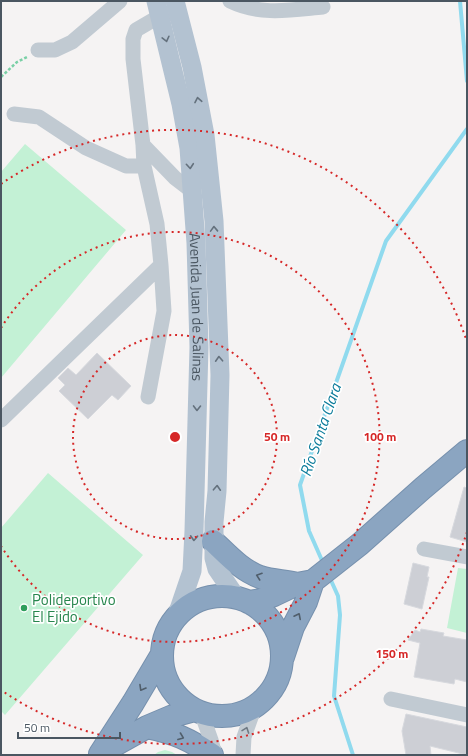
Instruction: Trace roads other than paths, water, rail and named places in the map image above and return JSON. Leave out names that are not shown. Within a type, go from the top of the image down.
[{"type":"highway","points":[[310,580],[306,602],[293,627],[272,689],[255,706],[242,712],[218,716],[198,711],[178,697],[169,685],[163,670],[162,654],[166,633],[177,615],[194,602],[206,598],[224,596],[242,600],[261,600],[310,580],[360,544],[467,451]]},
{"type":"highway","points":[[213,541],[239,565],[261,577],[310,580]]},
{"type":"highway","points":[[242,600],[261,611],[274,628],[280,642],[281,666]]},
{"type":"highway","points":[[99,754],[133,703],[162,654]]},
{"type":"highway","points":[[99,754],[147,727],[173,716],[198,711]]},
{"type":"highway","points":[[147,727],[187,739],[213,755]]},
{"type":"main road","name":"Avenida Juan de Salinas","points":[[177,7],[192,66],[205,135],[214,221],[220,376],[217,491],[213,541],[214,558],[217,569],[242,600]]},
{"type":"main road","name":"Avenida Juan de Salinas","points":[[158,8],[181,104],[188,148],[196,243],[199,347],[192,571],[177,615]]},
{"type":"street","points":[[38,50],[55,50],[72,42],[120,1]]},
{"type":"street","points":[[230,1],[243,7],[270,12],[323,8]]},
{"type":"street","points":[[148,397],[164,311],[157,224],[144,166],[132,40],[136,30],[158,8],[177,7]]},
{"type":"street","points":[[14,114],[39,117],[86,148],[126,166],[144,166]]},
{"type":"street","points":[[143,145],[175,178],[192,191]]},
{"type":"street","points":[[1,420],[161,265]]},
{"type":"street","points":[[424,549],[467,557]]},
{"type":"street","points":[[390,699],[467,715]]},
{"type":"street","points":[[243,755],[244,737],[255,706]]},
{"type":"street","points":[[198,711],[213,755]]},
{"type":"waterway","name":"Río Santa Clara","points":[[460,1],[467,81]]},
{"type":"waterway","name":"Río Santa Clara","points":[[324,565],[309,531],[300,485],[386,241],[467,129]]},
{"type":"waterway","name":"Río Santa Clara","points":[[329,576],[338,596],[340,615],[334,696],[353,755]]},
{"type":"place","name":"Polideportivo El Ejido","points":[[24,608]]}]
